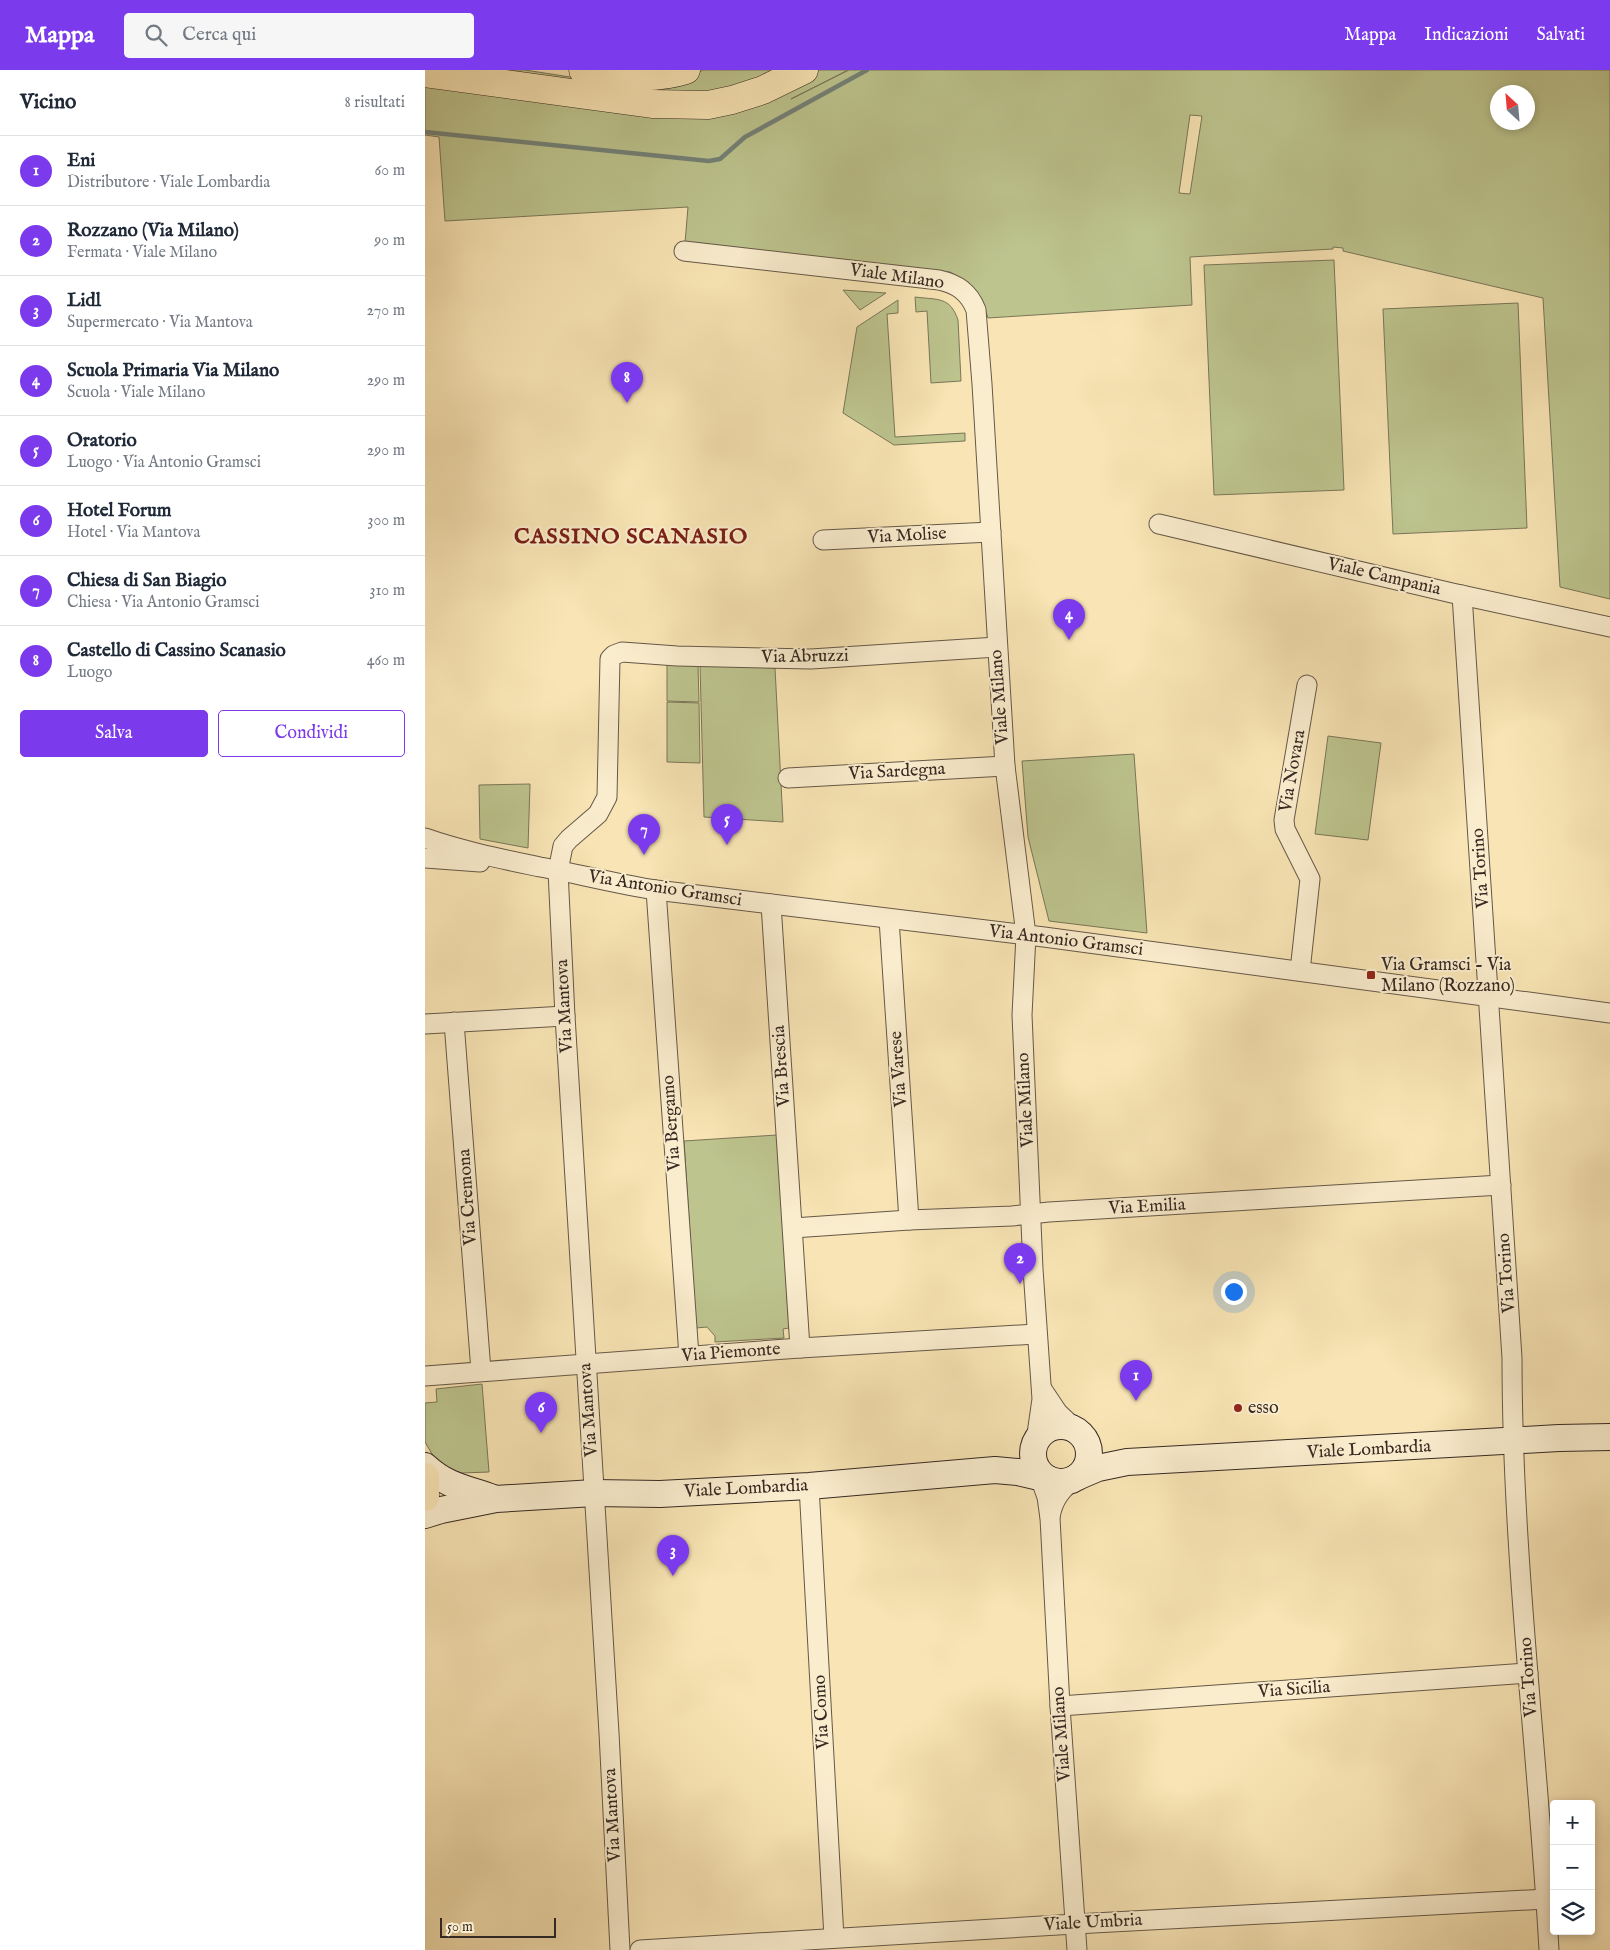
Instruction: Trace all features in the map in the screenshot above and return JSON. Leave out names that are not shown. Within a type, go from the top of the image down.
[{"type":"main road","points":[[583,70],[626,76],[657,77],[686,70]]},
{"type":"main road","points":[[425,73],[652,104],[699,105],[732,100],[763,90],[804,70]]},
{"type":"main road","points":[[425,1476],[425,1497]]},
{"type":"street","name":"Viale Milano","points":[[684,251],[939,280],[956,286],[965,292],[972,300],[978,320],[1005,766],[1026,935],[1022,1015],[1036,1334],[1042,1389],[1036,1441]]},
{"type":"street","name":"Viale Campania","points":[[1159,524],[1463,595],[1610,627]]},
{"type":"street","name":"Via Molise","points":[[823,540],[991,532]]},
{"type":"street","name":"Via Torino","points":[[1463,595],[1512,1358],[1513,1442],[1549,1950]]},
{"type":"street","name":"Via Abruzzi","points":[[614,655],[622,652],[677,656],[811,659],[997,646]]},
{"type":"street","name":"Via Mantova","points":[[614,655],[609,666],[607,797],[598,814],[563,846],[558,871],[620,1950]]},
{"type":"street","name":"Via Novara","points":[[1300,971],[1309,879],[1285,828],[1284,820],[1307,685]]},
{"type":"street","name":"Via Sardegna","points":[[788,778],[1005,766]]},
{"type":"street","name":"Via Antonio Gramsci","points":[[425,838],[524,864],[611,883],[656,890],[1026,935],[1610,1012]]},
{"type":"street","name":"Via Antonio Gramsci","points":[[425,858],[524,864]]},
{"type":"street","name":"Via Bergamo","points":[[656,890],[689,1356]]},
{"type":"street","name":"Via Brescia","points":[[771,904],[800,1348]]},
{"type":"street","name":"Via Varese","points":[[889,918],[909,1220]]},
{"type":"street","points":[[425,1024],[565,1016]]},
{"type":"street","name":"Via Cremona","points":[[455,1022],[481,1371]]},
{"type":"street","name":"Via Emilia","points":[[793,1228],[1501,1185]]},
{"type":"street","name":"Via Piemonte","points":[[425,1376],[800,1348],[1036,1334]]},
{"type":"street","name":"Viale Milano","points":[[1042,1389],[1058,1413],[1079,1432]]},
{"type":"street","points":[[1050,1518],[1055,1499],[1061,1490],[1077,1477],[1086,1466],[1089,1457],[1088,1445],[1079,1432],[1066,1426],[1055,1426],[1042,1433],[1036,1441],[1033,1454],[1041,1474],[1063,1482],[1077,1477]]},
{"type":"street","name":"Viale Lombardia","points":[[1079,1432],[1106,1454],[1127,1462]]},
{"type":"street","name":"Viale Lombardia","points":[[1077,1477],[1098,1468],[1127,1462],[1610,1437]]},
{"type":"street","name":"Viale Lombardia","points":[[995,1470],[1015,1461],[1028,1451],[1036,1441]]},
{"type":"street","name":"Viale Lombardia","points":[[425,1466],[455,1486],[496,1499]]},
{"type":"street","name":"Viale Lombardia","points":[[425,1515],[496,1499],[594,1493],[660,1494],[809,1486],[995,1470],[1041,1474]]},
{"type":"street","name":"Viale Milano","points":[[1041,1474],[1050,1518],[1060,1706],[1077,1950]]},
{"type":"street","name":"Via Como","points":[[809,1486],[835,1938]]},
{"type":"street","name":"Via Sicilia","points":[[1060,1706],[1528,1673]]},
{"type":"street","name":"Viale Umbria","points":[[640,1950],[1546,1898]]},
{"type":"green space","points":[[458,70],[525,70],[583,79],[679,82],[703,70],[786,70],[691,97]]},
{"type":"green space","points":[[817,70],[848,70],[791,99],[849,70],[1610,70],[1610,599],[1560,587],[1543,298],[1343,251],[1343,248],[1333,247],[1333,249],[1190,257],[1192,305],[988,318],[982,301],[975,290],[966,281],[950,272],[685,243],[688,207],[445,221],[439,137],[425,135],[425,80],[666,114]],"holes":[[[1190,115],[1202,116],[1190,194],[1179,193]]]},
{"type":"green space","points":[[1334,260],[1344,490],[1214,495],[1204,265]]},
{"type":"green space","points":[[843,290],[886,293],[860,310]]},
{"type":"green space","points":[[915,297],[942,301],[947,303],[955,312],[958,320],[961,381],[931,383],[927,311],[916,312]]},
{"type":"green space","points":[[898,300],[898,313],[887,314],[895,437],[965,433],[965,441],[894,445],[843,413],[857,327]]},
{"type":"green space","points":[[1518,303],[1527,528],[1393,534],[1383,309]]},
{"type":"green space","points":[[667,663],[698,665],[699,702],[667,701]]},
{"type":"green space","points":[[700,664],[775,668],[783,822],[704,817]]},
{"type":"green space","points":[[667,702],[699,703],[700,763],[667,762]]},
{"type":"green space","points":[[1328,736],[1381,743],[1368,840],[1315,834]]},
{"type":"green space","points":[[1134,754],[1147,933],[1049,921],[1028,837],[1022,761]]},
{"type":"green space","points":[[530,784],[528,848],[480,839],[479,785]]},
{"type":"green space","points":[[777,1135],[789,1328],[783,1329],[784,1338],[715,1342],[715,1336],[707,1327],[696,1328],[684,1141]]},
{"type":"green space","points":[[482,1384],[489,1472],[462,1473],[446,1469],[435,1459],[425,1442],[425,1403],[437,1402],[436,1389]]},
{"type":"waterway","points":[[425,132],[709,161],[720,159],[745,137],[867,70]]},
{"type":"place","name":"Castello di Cassino Scanasio","points":[[627,403]]},
{"type":"place","name":"Scuola Primaria Via Milano","points":[[1069,640]]},
{"type":"place","name":"Oratorio","points":[[727,845]]},
{"type":"place","name":"Chiesa di San Biagio","points":[[644,855]]},
{"type":"place","name":"Via Gramsci - Via Milano (Rozzano)","points":[[1371,975]]},
{"type":"place","name":"Rozzano (Via Milano)","points":[[1020,1284]]},
{"type":"place","name":"Eni","points":[[1136,1401]]},
{"type":"place","name":"esso","points":[[1238,1408]]},
{"type":"place","name":"Hotel Forum","points":[[541,1433]]},
{"type":"place","name":"Lidl","points":[[673,1576]]},
{"type":"district","name":"CASSINO SCANASIO","points":[[631,537]]}]
